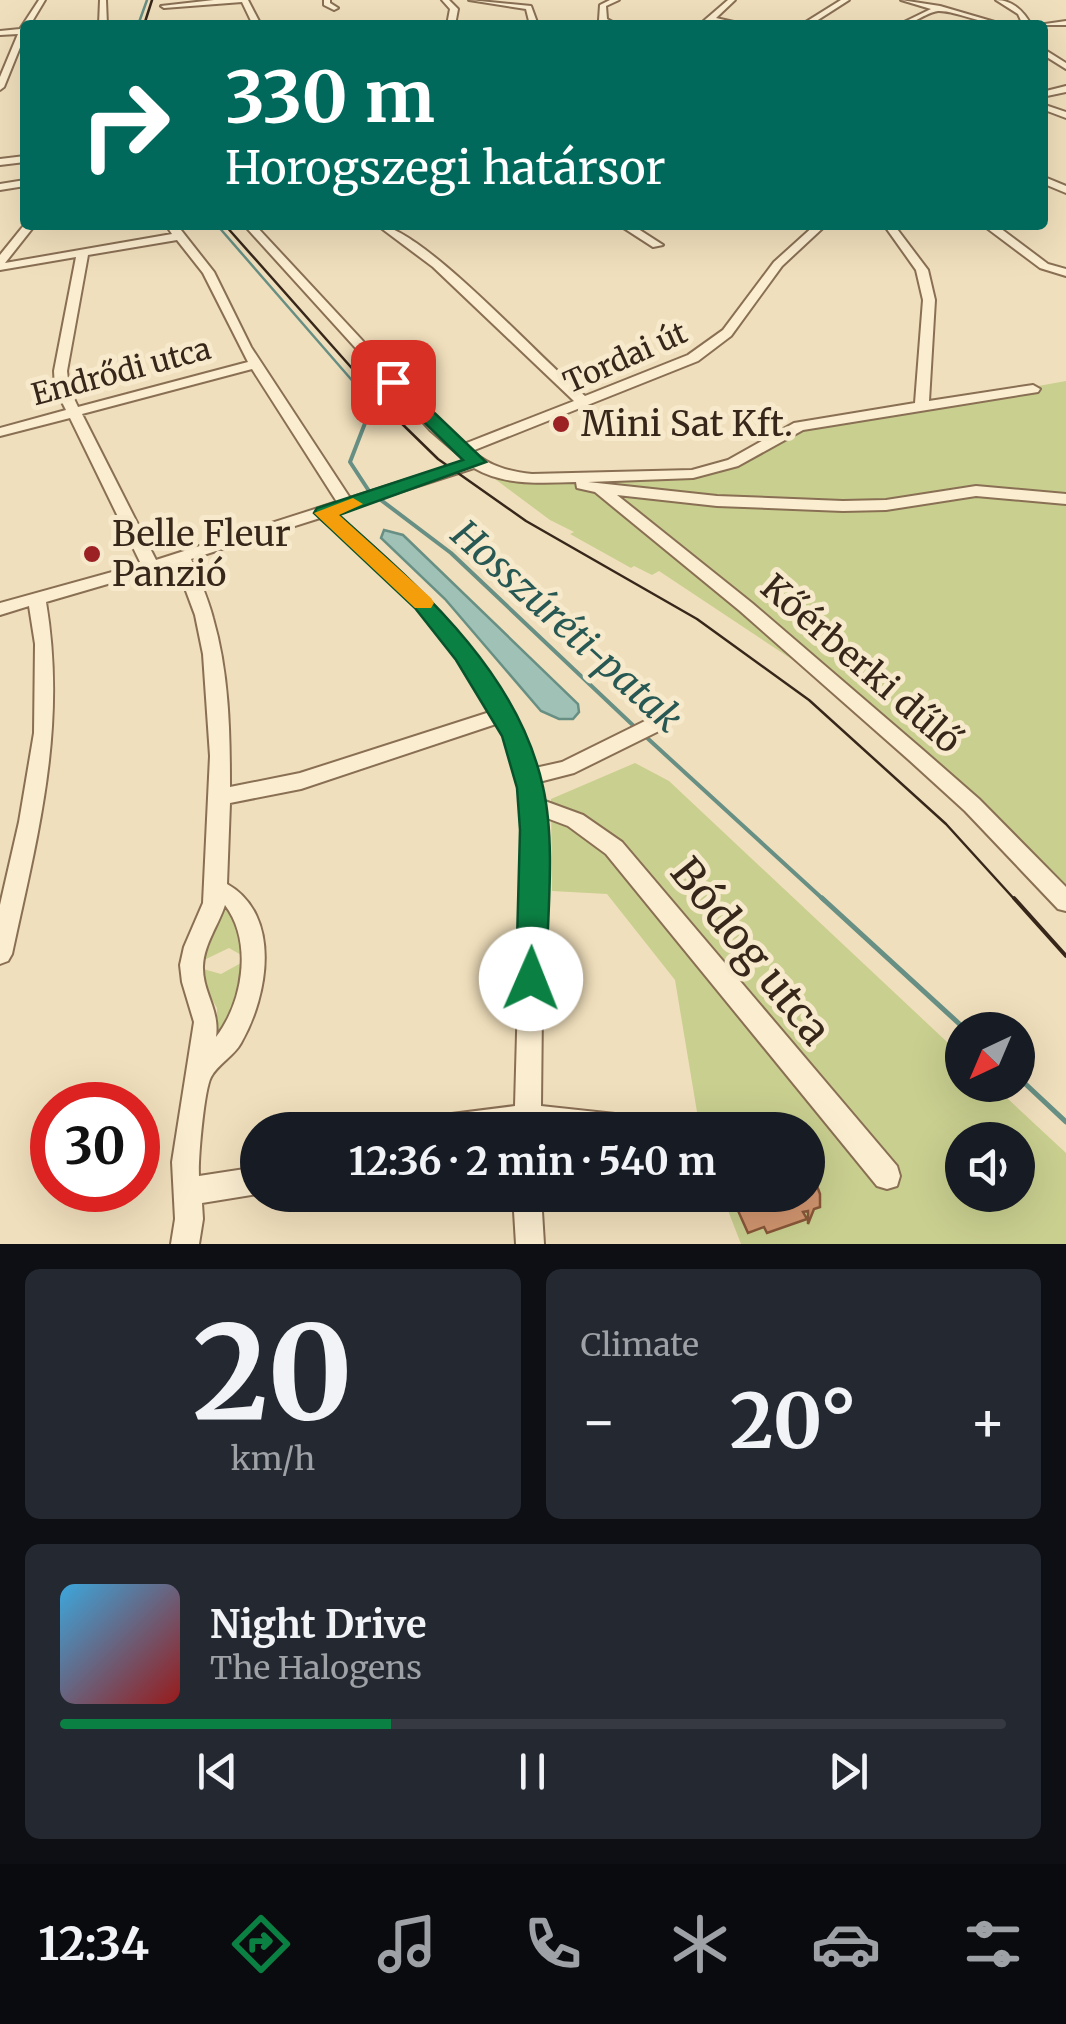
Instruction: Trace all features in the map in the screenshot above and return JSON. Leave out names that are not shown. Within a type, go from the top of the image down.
[{"type":"street","points":[[161,16],[164,3],[243,0]]},
{"type":"street","points":[[327,0],[326,4],[334,8]]},
{"type":"street","points":[[472,0],[530,8],[532,20]]},
{"type":"street","points":[[608,20],[601,12],[603,5],[616,0]]},
{"type":"street","points":[[709,20],[732,0]]},
{"type":"street","points":[[813,20],[846,0]]},
{"type":"street","points":[[904,0],[981,20]]},
{"type":"street","points":[[999,0],[1022,13],[1024,20]]},
{"type":"street","points":[[913,20],[940,8]]},
{"type":"street","points":[[0,87],[20,40]]},
{"type":"street","points":[[0,265],[26,230]]},
{"type":"street","points":[[0,265],[82,255],[176,230],[218,288],[255,364],[347,506]]},
{"type":"street","points":[[254,230],[417,408],[476,462],[488,470],[518,478],[644,478],[710,471],[741,460],[799,426],[1032,389]]},
{"type":"street","points":[[389,230],[437,266],[538,366],[585,403]]},
{"type":"street","points":[[632,230],[656,245]]},
{"type":"street","name":"Tordai út","points":[[462,450],[671,370],[711,346],[727,333],[778,264],[815,230]]},
{"type":"street","points":[[893,230],[922,270],[929,300],[922,407]]},
{"type":"street","points":[[996,230],[1044,266],[1066,273]]},
{"type":"street","points":[[82,255],[71,323],[60,358],[62,388],[151,567]]},
{"type":"street","name":"Endrődi utca","points":[[0,432],[255,364]]},
{"type":"street","points":[[0,609],[182,558],[476,462]]},
{"type":"street","name":"Kőérberki dűlő","points":[[574,479],[578,484],[600,490],[728,502],[886,505],[976,490],[1066,498]]},
{"type":"street","name":"Kőérberki dűlő","points":[[600,490],[736,598],[916,754],[972,805],[1066,902]]},
{"type":"street","points":[[324,513],[423,603],[505,714],[528,777],[532,807],[528,1112]]},
{"type":"street","points":[[182,558],[206,620],[213,657],[222,798],[214,916],[198,941],[192,966],[194,989],[204,1006],[206,1022],[185,1162],[185,1244]]},
{"type":"street","points":[[0,954],[35,788],[49,682],[47,642],[37,600]]},
{"type":"street","points":[[222,798],[301,781],[505,714]]},
{"type":"street","points":[[528,777],[559,771],[654,725]]},
{"type":"street","name":"Bódog utca","points":[[532,807],[551,808],[570,816],[614,848],[887,1176]]},
{"type":"street","points":[[196,1075],[234,1033],[252,964],[250,927],[240,902],[233,894],[216,889]]},
{"type":"street","points":[[187,1192],[240,1183]]},
{"type":"street","points":[[528,1212],[530,1244]]},
{"type":"green space","points":[[1066,381],[1066,902],[808,670],[659,571],[652,575],[631,568],[570,534],[574,532],[550,520],[491,476],[710,471],[785,431]]},
{"type":"green space","points":[[635,763],[669,781],[945,1040],[945,1102],[1011,1102],[1033,1122],[945,1122],[945,1212],[1035,1212],[1035,1124],[1066,1153],[1066,1244],[741,1244],[729,1212],[825,1212],[825,1112],[697,1112],[675,980],[607,894],[552,891],[551,799]]},
{"type":"green space","points":[[233,906],[243,956],[229,948],[204,960],[223,910]]},
{"type":"green space","points":[[241,963],[238,999],[222,1033],[217,1033],[217,1008],[204,986],[203,969],[221,974]]},
{"type":"water","points":[[384,530],[403,535],[578,704],[579,712],[573,719],[559,719],[541,711],[445,599],[381,538]]},
{"type":"building","points":[[739,1212],[803,1212],[807,1219],[767,1233],[764,1227],[748,1233]]},
{"type":"waterway","name":"Hosszúréti-patak","points":[[140,20],[147,0]]},
{"type":"waterway","name":"Hosszúréti-patak","points":[[221,230],[363,393],[366,413]]},
{"type":"waterway","name":"Hosszúréti-patak","points":[[366,410],[367,418],[350,462],[369,491],[451,553],[638,730]]},
{"type":"waterway","name":"Hosszúréti-patak","points":[[645,736],[825,901]]},
{"type":"waterway","name":"Hosszúréti-patak","points":[[822,898],[946,1012]]},
{"type":"waterway","name":"Hosszúréti-patak","points":[[1035,1093],[1066,1122]]},
{"type":"tram line","points":[[146,20],[152,0]]},
{"type":"tram line","points":[[229,230],[396,418],[438,459],[526,521],[697,619],[809,700],[946,824],[1016,901]]},
{"type":"tram line","points":[[1014,898],[1066,956]]},
{"type":"slow traffic","points":[[353,504],[324,513],[423,603]]},
{"type":"place","name":"Mini Sat Kft.","points":[[561,424]]},
{"type":"place","name":"Belle Fleur Panzió","points":[[92,554]]},
{"type":"route","points":[[393,382],[476,462],[324,513],[423,603],[505,714],[515,736],[530,788],[533,830],[531,979]]}]
